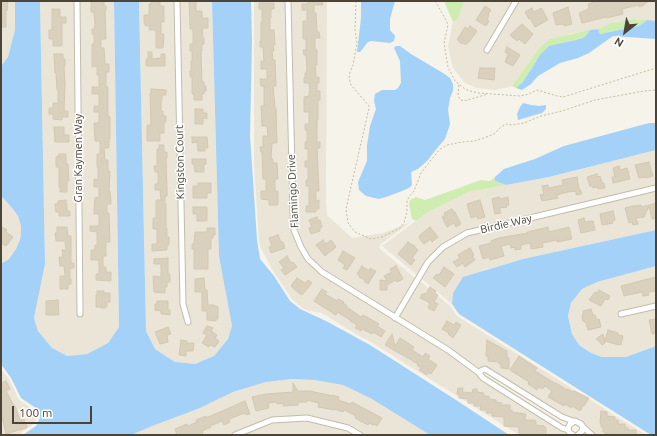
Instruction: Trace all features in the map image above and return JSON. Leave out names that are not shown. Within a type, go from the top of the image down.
[{"type":"street","name":"Gran Kaymen Way","points":[[77,1],[80,314]]},
{"type":"street","name":"Kingston Court","points":[[176,1],[183,304],[188,322]]},
{"type":"street","name":"Flamingo Drive","points":[[288,1],[294,230],[301,248],[308,259],[322,272],[448,350],[478,372],[483,378],[562,428],[568,430],[573,435]]},
{"type":"street","points":[[487,50],[516,1]]},
{"type":"street","name":"Birdie Way","points":[[395,318],[428,262],[443,247],[467,233],[656,188]]},
{"type":"street","points":[[621,314],[656,306]]},
{"type":"street","points":[[478,372],[486,369],[562,417],[579,422],[592,435]]},
{"type":"street","points":[[235,435],[272,420],[308,418],[348,428],[360,435]]},
{"type":"street","points":[[568,430],[573,421]]},
{"type":"street","points":[[578,435],[582,431],[583,427]]},
{"type":"path","points":[[356,1],[355,31],[357,43],[349,78],[351,85],[369,106],[369,108],[346,209],[348,223],[351,228],[355,232],[371,239],[382,237],[400,228],[404,223],[407,212],[407,201],[414,191],[421,173],[439,150],[447,145],[484,138],[494,134],[506,124],[512,125],[524,123],[541,116],[595,100],[656,90]]},
{"type":"path","points":[[435,1],[448,25],[444,44],[448,67],[455,81],[470,91],[520,96],[537,90],[563,97],[656,68]]},
{"type":"path","points":[[459,85],[458,95],[461,100],[467,100],[487,95],[489,93]]},
{"type":"shaded area","points":[[1,1],[15,1],[15,30],[8,57],[1,66]]},
{"type":"shaded area","points":[[40,1],[114,1],[119,327],[108,343],[87,354],[67,356],[52,349],[38,331],[34,318],[45,264]]},
{"type":"shaded area","points":[[139,1],[212,1],[219,256],[232,326],[228,339],[214,356],[195,364],[175,362],[155,349],[146,331]]},
{"type":"shaded area","points":[[254,1],[286,1],[290,214],[292,232],[298,249],[306,261],[320,274],[447,353],[475,374],[481,381],[568,435],[519,435],[371,342],[322,313],[306,310],[292,299],[273,271],[260,246],[259,240],[254,164]]},
{"type":"shaded area","points":[[291,1],[327,1],[327,215],[352,238],[383,233],[411,222],[379,247],[415,278],[394,313],[324,269],[311,257],[304,246],[297,229],[295,213]]},
{"type":"shaded area","points":[[464,1],[656,1],[656,21],[634,19],[612,23],[598,29],[570,34],[540,47],[512,86],[495,90],[477,88],[465,83],[453,68],[448,46],[453,22],[458,19]]},
{"type":"shaded area","points":[[656,150],[656,230],[523,259],[485,270],[453,293],[452,304],[382,246],[428,212],[469,192],[549,177]]},
{"type":"shaded area","points":[[1,197],[18,216],[21,226],[21,233],[16,249],[9,259],[1,264]]},
{"type":"shaded area","points":[[656,266],[656,346],[626,357],[602,357],[591,353],[579,345],[572,334],[568,316],[571,303],[582,289],[596,282]]},
{"type":"shaded area","points":[[420,281],[450,306],[457,316],[646,435],[597,435],[585,425],[581,419],[564,414],[487,367],[478,368],[448,346],[399,316]]},
{"type":"shaded area","points":[[1,369],[9,379],[19,400],[34,410],[38,415],[34,424],[23,431],[20,435],[1,435]]},
{"type":"shaded area","points":[[293,379],[314,380],[343,385],[372,399],[430,435],[131,435],[200,408],[233,392],[266,382]]},
{"type":"green space","points":[[444,1],[464,1],[458,19],[453,22]]},
{"type":"green space","points":[[634,19],[647,20],[638,26],[600,34],[598,29],[611,23]]},
{"type":"green space","points":[[590,30],[585,37],[562,43],[539,56],[522,83],[516,88],[512,86],[540,47],[550,39]]},
{"type":"green space","points":[[495,177],[495,181],[506,185],[469,192],[428,212],[416,221],[412,219],[409,204],[410,200],[416,197],[425,200],[481,180],[490,181]]},
{"type":"water","points":[[15,1],[40,1],[45,264],[34,318],[38,331],[52,348],[67,356],[87,354],[108,343],[119,327],[114,1],[139,1],[146,331],[155,349],[175,362],[195,364],[214,356],[228,339],[232,326],[219,256],[212,1],[251,1],[252,41],[250,136],[257,240],[260,259],[274,276],[290,301],[300,309],[326,321],[370,345],[509,435],[430,435],[372,399],[343,385],[314,380],[293,379],[266,382],[233,392],[200,408],[131,435],[23,435],[36,426],[40,415],[36,408],[21,398],[11,378],[1,364],[1,264],[9,259],[16,249],[21,233],[21,226],[18,216],[1,196],[1,66],[8,57],[15,30]]},
{"type":"water","points":[[361,1],[395,1],[390,19],[390,30],[395,36],[394,41],[390,43],[371,41],[368,42],[360,52],[357,52],[361,18]]},
{"type":"water","points":[[647,20],[656,21],[656,39],[613,36],[589,53],[560,63],[538,76],[531,84],[522,90],[516,88],[522,83],[539,56],[549,46],[585,37],[590,30],[598,29],[600,34],[638,26]]},
{"type":"water","points":[[396,46],[400,46],[450,78],[453,84],[453,91],[448,110],[450,124],[445,139],[427,161],[418,169],[411,172],[412,185],[402,191],[379,199],[366,196],[359,190],[358,182],[367,161],[367,145],[370,126],[376,109],[374,101],[375,94],[382,90],[395,90],[401,83],[400,61],[394,48]]},
{"type":"water","points":[[523,103],[539,106],[546,105],[546,109],[542,113],[518,120],[517,114]]},
{"type":"water","points":[[649,123],[656,123],[656,150],[549,177],[506,185],[495,181],[495,177],[504,169],[535,159],[564,146]]},
{"type":"water","points":[[656,230],[656,266],[597,282],[582,289],[571,303],[568,316],[572,334],[579,345],[591,353],[602,357],[626,357],[656,346],[656,435],[651,435],[459,314],[452,304],[453,293],[463,277],[523,259]]},
{"type":"building","points":[[1,1],[8,1],[7,11],[6,10],[6,27],[1,27]]},
{"type":"building","points":[[91,1],[104,1],[104,6],[106,6],[106,39],[101,39],[101,48],[104,48],[105,64],[109,64],[109,72],[106,72],[106,87],[108,87],[110,139],[109,148],[104,148],[105,160],[108,160],[108,171],[110,171],[109,191],[111,204],[107,204],[107,213],[109,213],[110,242],[106,242],[106,256],[103,256],[103,267],[106,267],[106,272],[111,272],[111,281],[96,280],[96,274],[99,274],[99,260],[91,260],[91,250],[95,250],[95,245],[97,245],[97,232],[90,231],[90,226],[99,226],[99,214],[94,214],[94,209],[95,198],[99,197],[99,187],[94,187],[94,179],[98,180],[97,154],[100,154],[100,141],[95,141],[94,123],[99,123],[99,112],[94,112],[94,106],[99,106],[99,94],[92,94],[92,87],[99,87],[99,75],[97,75],[97,66],[92,67],[92,44],[94,44],[94,34],[92,34],[92,29],[94,29],[95,25],[94,12],[91,12]]},
{"type":"building","points":[[152,1],[160,1],[160,6],[164,6],[164,22],[161,22],[161,34],[164,34],[163,48],[156,48],[156,30],[149,30],[150,26],[146,26],[144,23],[144,15],[149,15],[149,4],[152,3]]},
{"type":"building","points":[[189,1],[196,1],[196,11],[202,11],[202,18],[208,18],[208,28],[202,28],[204,44],[202,44],[201,51],[202,82],[204,82],[204,86],[206,86],[206,91],[202,94],[202,100],[194,100],[194,94],[192,94],[192,77],[190,77],[190,71],[192,51],[190,51],[190,44],[193,44],[193,29],[190,29]]},
{"type":"building","points":[[308,1],[322,1],[323,5],[314,5],[317,32],[319,32],[320,38],[315,38],[315,50],[317,50],[317,65],[315,65],[316,77],[319,77],[317,91],[320,91],[317,120],[317,142],[320,142],[320,148],[317,148],[319,191],[316,191],[316,201],[319,200],[319,209],[316,209],[316,212],[306,212],[306,206],[309,206],[309,186],[306,186],[306,180],[308,180],[308,167],[305,167],[305,161],[308,161],[308,149],[305,149],[305,142],[307,142],[307,130],[305,130],[305,124],[309,124],[309,112],[304,112],[304,97],[309,96],[310,92],[309,83],[304,83],[307,69],[306,55],[304,55],[303,50],[306,50],[306,39],[303,39],[303,21],[307,21],[307,10],[302,10],[302,4],[308,4]]},
{"type":"building","points":[[597,1],[647,1],[647,3],[644,3],[644,5],[639,7],[639,5],[622,9],[623,14],[582,23],[579,13],[587,10],[589,7],[588,4]]},
{"type":"building","points":[[259,3],[274,3],[274,9],[271,9],[270,30],[274,30],[275,45],[273,45],[274,51],[272,51],[273,60],[275,60],[276,86],[273,86],[276,108],[277,143],[272,143],[271,159],[273,159],[273,163],[277,163],[278,179],[275,179],[275,191],[278,191],[278,205],[269,205],[269,200],[261,199],[261,191],[266,191],[266,179],[263,179],[262,152],[260,147],[263,147],[263,136],[268,136],[267,126],[262,126],[261,106],[264,106],[264,86],[261,86],[260,79],[267,79],[267,69],[261,69],[261,61],[264,61],[263,47],[260,47],[262,9],[259,9]]},
{"type":"building","points":[[485,6],[491,10],[488,14],[487,20],[489,21],[486,26],[476,20]]},
{"type":"building","points":[[568,7],[572,24],[565,26],[562,24],[556,25],[553,13]]},
{"type":"building","points":[[532,8],[534,12],[541,8],[548,20],[535,27],[525,12]]},
{"type":"building","points":[[52,9],[60,9],[60,17],[66,17],[66,23],[62,23],[62,46],[53,46],[53,39],[49,39],[49,30],[52,30]]},
{"type":"building","points":[[522,24],[533,34],[525,44],[519,39],[517,41],[510,35]]},
{"type":"building","points":[[470,26],[477,31],[467,44],[460,43],[457,40],[465,27],[468,29]]},
{"type":"building","points":[[507,47],[520,55],[513,66],[505,62],[508,54],[505,52]]},
{"type":"building","points":[[148,52],[152,52],[152,59],[161,58],[161,54],[165,54],[165,66],[146,66]]},
{"type":"building","points":[[54,54],[63,54],[63,59],[65,59],[64,111],[68,111],[68,117],[62,117],[62,120],[53,119],[53,114],[49,114],[49,108],[53,108],[53,103],[58,103]]},
{"type":"building","points":[[480,68],[495,68],[494,80],[478,78]]},
{"type":"building","points":[[151,89],[166,90],[166,95],[162,95],[161,100],[161,111],[163,111],[163,116],[166,116],[166,122],[164,122],[164,133],[160,133],[160,141],[147,141],[147,125],[151,125]]},
{"type":"building","points":[[195,109],[203,109],[203,113],[207,113],[207,119],[203,118],[203,124],[195,124]]},
{"type":"building","points":[[54,127],[64,127],[64,135],[69,135],[69,142],[55,142]]},
{"type":"building","points":[[192,137],[207,137],[208,148],[205,148],[205,151],[198,151],[197,142],[192,143]]},
{"type":"building","points":[[159,145],[164,145],[164,152],[167,152],[167,196],[165,196],[165,204],[166,228],[167,237],[169,237],[169,245],[167,245],[167,250],[152,251],[152,244],[157,244],[157,229],[153,229],[153,218],[156,218],[156,200],[161,200],[160,190],[155,190],[155,184],[158,184],[158,172],[155,172],[154,166],[157,166],[157,149],[159,149]]},
{"type":"building","points":[[59,154],[66,154],[69,181],[67,181],[67,192],[60,192],[59,167],[56,167],[56,157],[59,156]]},
{"type":"building","points":[[192,159],[206,159],[206,164],[204,164],[204,172],[195,172]]},
{"type":"building","points":[[649,162],[653,176],[639,178],[635,165]]},
{"type":"building","points":[[619,166],[620,170],[627,168],[630,179],[613,183],[612,177],[615,177],[613,168]]},
{"type":"building","points":[[597,174],[597,177],[600,176],[602,183],[604,183],[605,188],[598,189],[597,187],[593,188],[590,186],[587,177]]},
{"type":"building","points":[[577,177],[579,189],[582,194],[576,195],[576,191],[568,192],[557,195],[558,198],[542,201],[540,195],[544,194],[542,186],[548,185],[549,188],[563,185],[562,180]]},
{"type":"building","points":[[198,183],[211,183],[211,193],[207,193],[207,198],[193,198],[193,186],[198,186]]},
{"type":"building","points":[[499,197],[500,199],[508,197],[509,205],[506,205],[507,207],[499,208],[501,213],[495,214],[492,199]]},
{"type":"building","points":[[66,200],[67,211],[70,211],[70,216],[59,216],[59,212],[56,212],[55,204],[58,204],[58,201]]},
{"type":"building","points":[[480,200],[485,217],[478,219],[477,216],[471,218],[467,204]]},
{"type":"building","points":[[656,203],[656,218],[652,219],[649,206],[644,217],[636,218],[638,224],[633,225],[632,222],[629,223],[625,208],[641,205],[642,207]]},
{"type":"building","points":[[193,207],[207,207],[207,221],[197,221],[197,214],[193,214]]},
{"type":"building","points":[[452,209],[461,224],[456,227],[454,223],[447,227],[442,217],[445,216],[444,213]]},
{"type":"building","points":[[613,211],[615,220],[612,221],[613,223],[602,225],[600,214]]},
{"type":"building","points":[[317,217],[317,220],[320,220],[322,227],[320,228],[320,231],[311,234],[309,228],[312,227],[309,220]]},
{"type":"building","points":[[584,218],[585,222],[593,221],[595,230],[581,233],[578,220]]},
{"type":"building","points":[[1,226],[13,237],[6,246],[1,243]]},
{"type":"building","points":[[57,227],[67,227],[68,236],[71,236],[71,263],[74,263],[74,268],[70,268],[71,284],[68,284],[68,289],[60,289],[60,276],[65,276],[64,266],[60,266],[59,257],[63,257],[62,250],[66,250],[65,241],[56,241],[55,233],[57,233]]},
{"type":"building","points":[[430,227],[438,237],[432,242],[431,239],[424,244],[419,238],[420,235]]},
{"type":"building","points":[[548,227],[549,232],[569,227],[572,239],[542,243],[543,247],[531,249],[530,243],[521,245],[521,249],[515,250],[515,247],[511,248],[510,244],[501,246],[504,256],[490,260],[489,257],[483,259],[479,246],[491,243],[491,241],[498,238],[528,233],[527,232]]},
{"type":"building","points":[[207,228],[215,228],[215,235],[211,238],[211,249],[208,249],[208,269],[194,269],[194,249],[192,249],[192,244],[194,244],[195,232],[207,232]]},
{"type":"building","points":[[278,235],[285,248],[271,253],[269,247],[272,246],[269,238]]},
{"type":"building","points":[[323,240],[326,244],[331,240],[336,247],[325,256],[316,245]]},
{"type":"building","points":[[408,242],[414,245],[418,250],[412,258],[415,260],[411,265],[398,254]]},
{"type":"building","points":[[470,248],[474,255],[472,256],[475,260],[465,267],[463,263],[457,267],[453,262],[460,258],[458,255]]},
{"type":"building","points":[[343,251],[355,258],[347,270],[343,268],[345,265],[338,260]]},
{"type":"building","points":[[287,256],[291,263],[293,262],[297,267],[285,275],[281,270],[284,268],[279,262]]},
{"type":"building","points":[[168,258],[168,274],[170,274],[170,282],[167,282],[165,293],[154,292],[153,276],[161,277],[161,264],[154,264],[154,259]]},
{"type":"building","points":[[362,266],[369,271],[370,268],[376,271],[368,284],[357,274]]},
{"type":"building","points":[[396,266],[403,279],[397,282],[396,280],[387,285],[387,290],[380,290],[380,280],[387,281],[384,276],[392,272],[390,269]]},
{"type":"building","points":[[444,267],[454,274],[445,287],[433,278],[437,274],[439,275]]},
{"type":"building","points":[[656,277],[656,291],[648,292],[649,295],[643,296],[642,292],[624,296],[621,286]]},
{"type":"building","points":[[204,278],[205,290],[207,290],[208,305],[218,307],[218,319],[216,319],[216,321],[207,320],[207,311],[202,311],[202,292],[195,292],[195,279]]},
{"type":"building","points":[[297,278],[305,283],[308,280],[312,283],[301,295],[291,286]]},
{"type":"building","points":[[430,287],[436,291],[435,293],[438,295],[434,302],[438,304],[434,311],[428,308],[430,303],[420,298],[422,294],[426,294]]},
{"type":"building","points":[[322,289],[327,292],[325,294],[337,301],[338,299],[344,302],[343,303],[346,306],[361,317],[363,315],[379,324],[377,326],[385,331],[381,337],[373,332],[372,334],[362,329],[361,331],[355,328],[357,325],[350,320],[337,312],[336,315],[314,301]]},
{"type":"building","points":[[599,290],[610,296],[608,300],[605,299],[601,306],[589,300],[595,292],[597,293]]},
{"type":"building","points":[[97,291],[110,293],[110,302],[107,302],[107,307],[96,307]]},
{"type":"building","points":[[58,300],[59,315],[46,315],[46,301]]},
{"type":"building","points":[[157,301],[168,301],[168,310],[170,310],[170,315],[161,314],[161,311],[155,310],[155,304],[157,304]]},
{"type":"building","points":[[591,309],[597,320],[599,319],[601,327],[588,330],[582,317],[583,311]]},
{"type":"building","points":[[656,319],[656,333],[652,334],[649,320]]},
{"type":"building","points":[[447,321],[454,325],[456,322],[461,325],[453,338],[448,334],[449,333],[442,329]]},
{"type":"building","points":[[207,326],[213,328],[211,331],[217,335],[215,338],[219,341],[215,347],[211,345],[209,347],[202,343],[207,335],[203,333]]},
{"type":"building","points":[[168,327],[171,334],[167,335],[168,342],[160,344],[155,332]]},
{"type":"building","points":[[608,330],[623,336],[621,345],[605,341]]},
{"type":"building","points":[[392,334],[395,346],[400,338],[414,347],[412,350],[423,357],[425,353],[430,356],[428,359],[437,365],[431,374],[428,372],[427,375],[419,370],[421,368],[417,365],[418,364],[385,345]]},
{"type":"building","points":[[603,334],[605,341],[602,345],[596,339]]},
{"type":"building","points":[[181,340],[187,341],[187,343],[194,343],[193,351],[186,351],[186,356],[179,355]]},
{"type":"building","points":[[487,340],[507,351],[507,358],[509,358],[509,369],[501,368],[501,364],[499,364],[499,362],[488,361],[488,356],[486,356]]},
{"type":"building","points":[[519,356],[537,368],[535,371],[556,384],[567,390],[574,391],[589,398],[580,411],[572,406],[571,408],[565,404],[564,406],[548,397],[552,391],[545,386],[543,389],[539,387],[537,390],[528,384],[529,382],[510,370]]},
{"type":"building","points":[[6,381],[10,389],[6,391],[15,406],[20,420],[24,419],[27,427],[6,434],[1,413],[1,383]]},
{"type":"building","points":[[293,383],[298,391],[310,391],[333,395],[339,397],[338,400],[351,404],[352,402],[382,418],[377,426],[369,423],[368,425],[355,418],[356,416],[344,410],[343,412],[318,407],[319,403],[307,400],[307,402],[298,402],[298,405],[283,406],[283,403],[268,403],[269,408],[256,411],[252,397],[266,394],[293,392]]},
{"type":"building","points":[[458,388],[463,388],[462,392],[472,393],[473,389],[477,389],[477,392],[484,393],[483,396],[489,396],[489,399],[502,403],[501,405],[510,405],[510,410],[512,410],[512,412],[526,414],[525,420],[535,420],[536,425],[544,426],[546,428],[546,435],[522,435],[519,433],[519,427],[504,426],[504,417],[492,416],[492,413],[486,413],[487,410],[480,410],[481,406],[474,406],[474,403],[468,403],[468,399],[459,398],[459,394],[457,394]]},
{"type":"building","points":[[245,401],[250,414],[246,415],[245,413],[229,419],[230,422],[224,425],[222,421],[210,426],[211,427],[202,431],[203,434],[201,435],[177,435],[175,429],[187,424],[188,426],[197,422],[196,420],[206,416],[206,418]]},
{"type":"building","points":[[601,411],[607,412],[607,416],[615,417],[615,420],[618,420],[618,424],[625,424],[625,427],[628,428],[628,430],[636,430],[636,435],[605,434],[600,423]]}]
